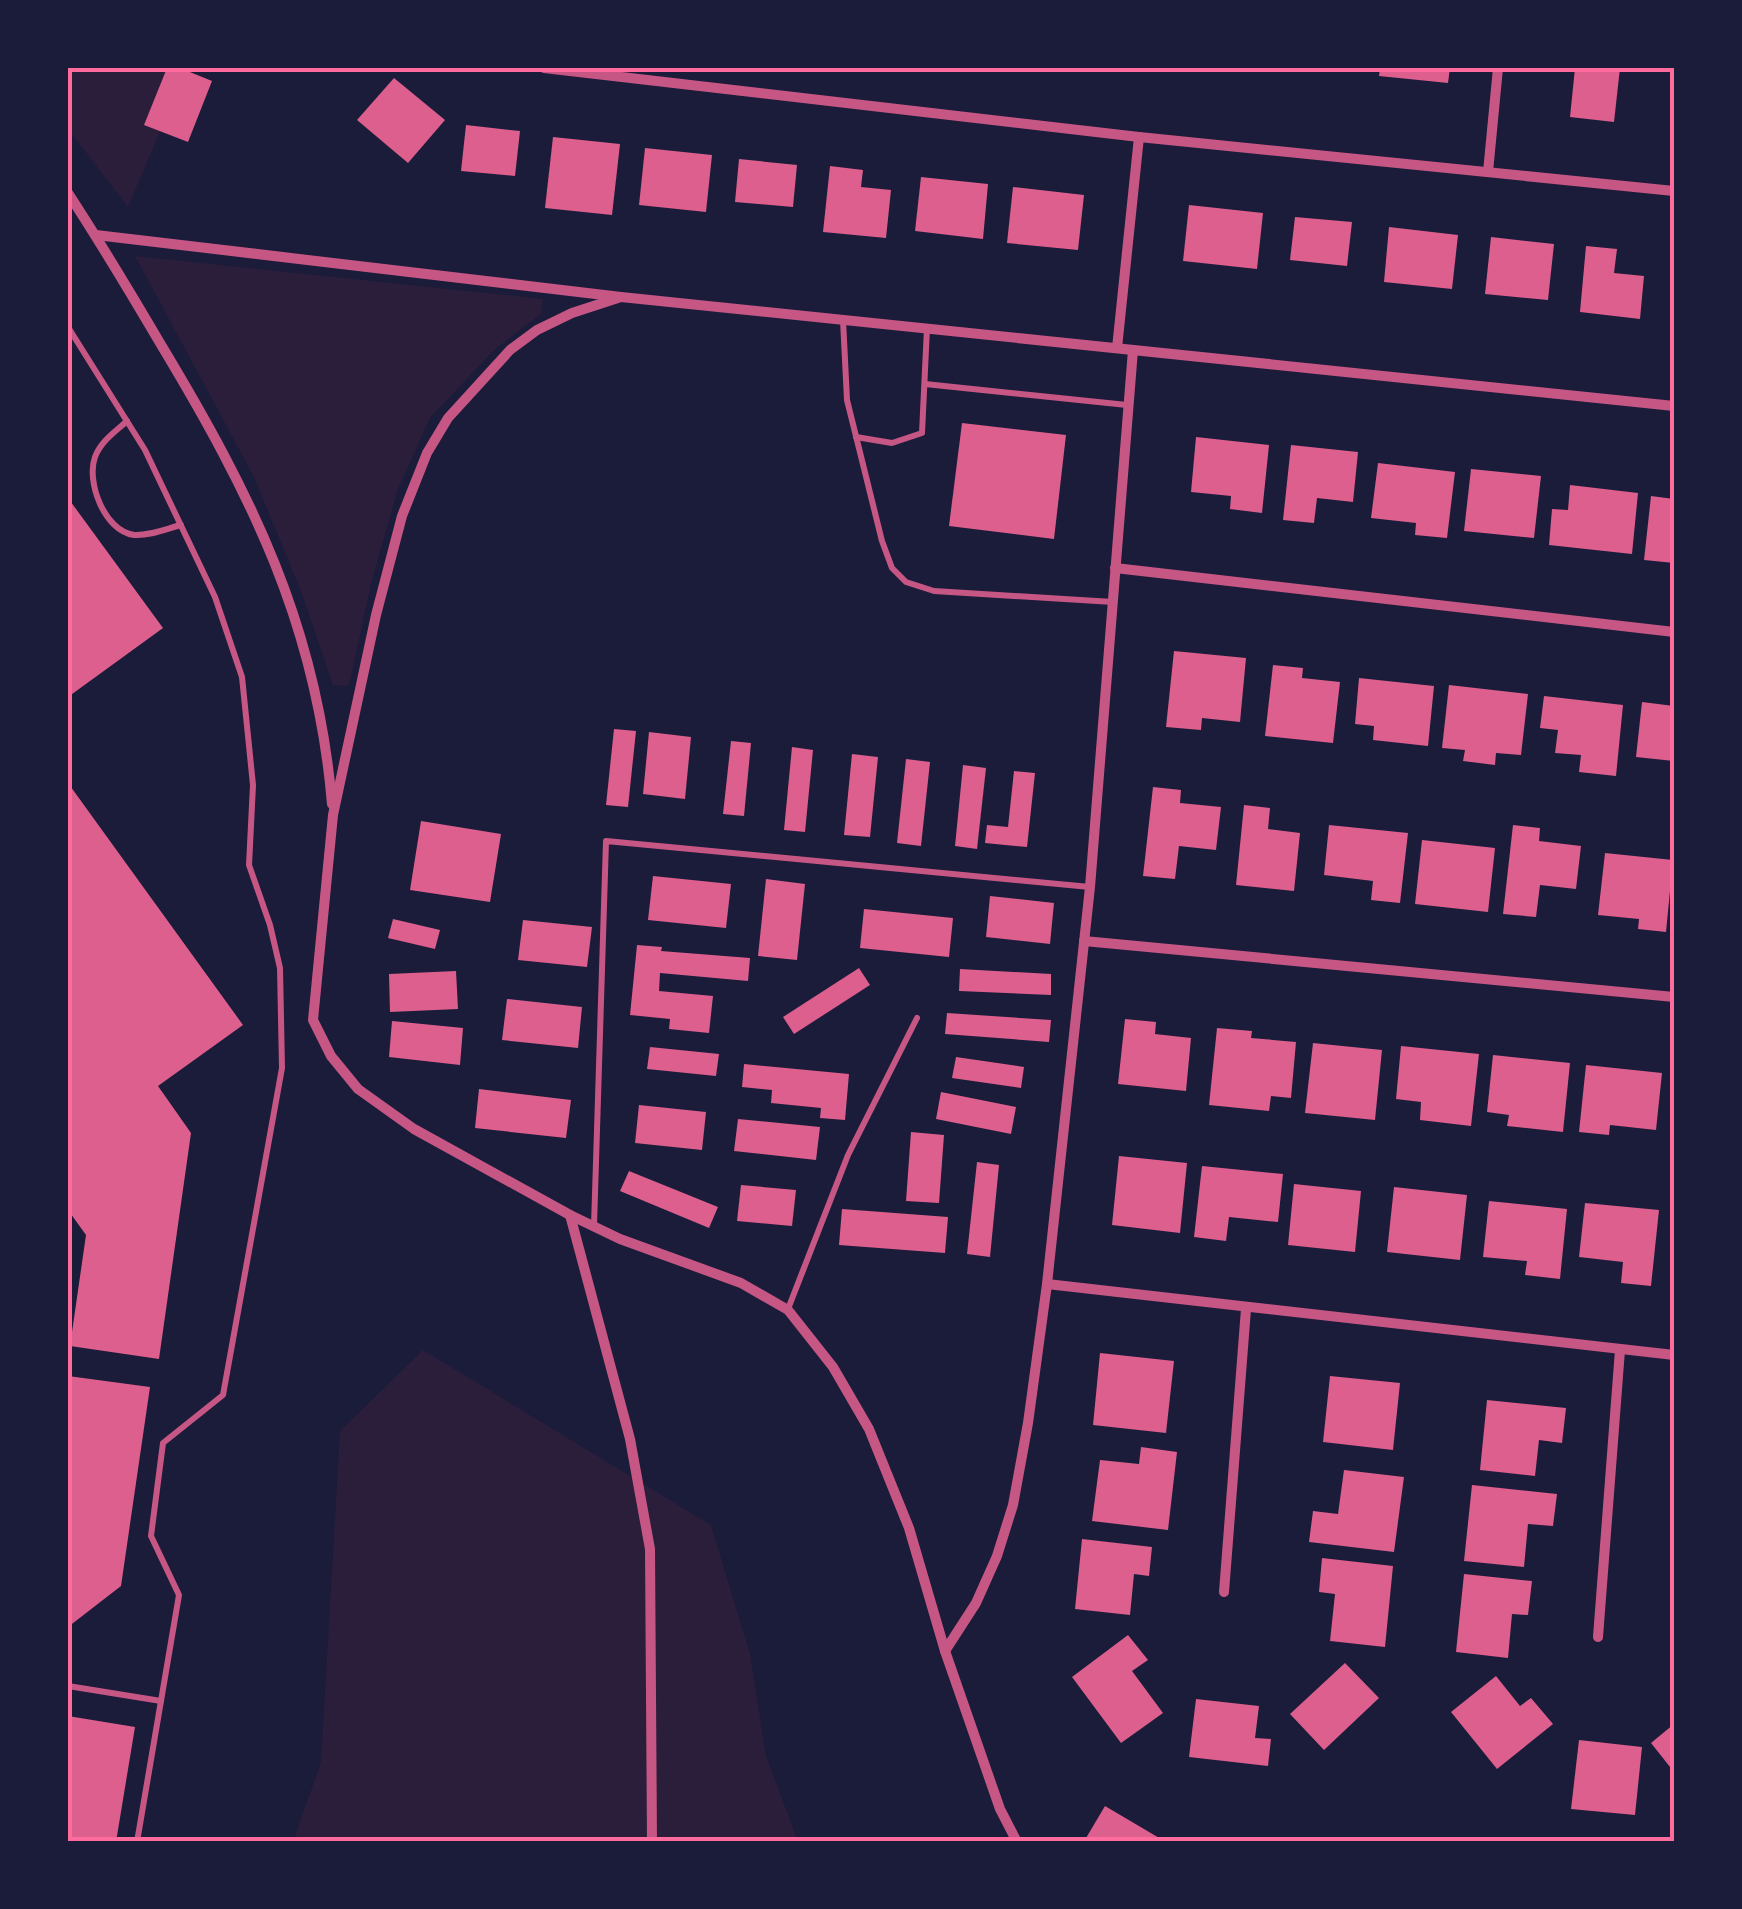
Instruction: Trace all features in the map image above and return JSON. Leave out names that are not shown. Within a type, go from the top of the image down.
[{"type":"street","points":[[544,68],[1139,137],[1674,191]]},
{"type":"street","points":[[1488,172],[1498,68]]},
{"type":"street","points":[[1117,348],[1139,137]]},
{"type":"street","points":[[68,193],[218,438],[266,535],[318,696],[334,815]]},
{"type":"street","points":[[96,235],[622,297],[1674,406]]},
{"type":"street","points":[[622,297],[572,313],[537,330],[510,350],[448,418],[427,453],[402,516],[380,598],[334,815],[313,1020],[331,1056],[358,1088],[414,1129],[594,1227],[741,1283],[788,1310],[833,1367],[870,1429],[909,1528],[945,1651],[1000,1810],[1017,1842]]},
{"type":"street","points":[[945,1651],[997,1556],[1012,1505],[1028,1423],[1090,888],[1133,350]]},
{"type":"street","points":[[1115,568],[1674,632]]},
{"type":"street","points":[[1084,941],[1674,997]]},
{"type":"street","points":[[570,1215],[630,1439],[650,1549],[652,1842]]},
{"type":"street","points":[[1047,1284],[1674,1355]]},
{"type":"street","points":[[1224,1592],[1246,1309]]},
{"type":"street","points":[[1598,1637],[1620,1350]]},
{"type":"lane","points":[[843,320],[847,400],[892,568],[906,582],[934,591],[1113,602]]},
{"type":"lane","points":[[68,327],[145,450],[215,598],[242,677],[253,785],[249,865],[280,968],[282,1068],[223,1394],[163,1442],[152,1536],[179,1595],[138,1842]]},
{"type":"lane","points":[[856,437],[892,443],[922,433],[927,328]]},
{"type":"lane","points":[[925,384],[1128,405]]},
{"type":"lane","points":[[127,421],[104,441],[95,457],[92,474],[99,501],[114,525],[124,532],[150,534],[181,524]]},
{"type":"lane","points":[[594,1227],[606,841],[1090,888]]},
{"type":"lane","points":[[788,1310],[848,1155],[917,1018]]},
{"type":"lane","points":[[68,1686],[161,1701]]},
{"type":"shaded area","points":[[68,68],[187,68],[128,207],[68,129]]},
{"type":"shaded area","points":[[135,256],[543,299],[541,314],[494,350],[430,418],[398,489],[371,584],[349,686],[333,685],[302,594],[254,477]]},
{"type":"shaded area","points":[[423,1350],[711,1525],[750,1654],[766,1756],[798,1841],[293,1842],[321,1762],[340,1431]]},
{"type":"building","points":[[167,68],[180,68],[212,81],[188,142],[144,125]]},
{"type":"building","points":[[1380,68],[1450,68],[1448,83],[1379,76]]},
{"type":"building","points":[[1575,68],[1620,68],[1614,122],[1570,117]]},
{"type":"building","points":[[394,78],[445,120],[408,163],[357,120]]},
{"type":"building","points":[[466,125],[520,131],[515,176],[461,171]]},
{"type":"building","points":[[553,137],[620,144],[612,215],[545,208]]},
{"type":"building","points":[[645,148],[712,155],[706,212],[639,205]]},
{"type":"building","points":[[739,159],[797,165],[793,207],[735,202]]},
{"type":"building","points":[[830,166],[863,170],[861,187],[891,190],[886,238],[823,232]]},
{"type":"building","points":[[921,177],[988,184],[983,239],[915,231]]},
{"type":"building","points":[[1013,187],[1084,195],[1078,250],[1007,243]]},
{"type":"building","points":[[1189,205],[1263,213],[1257,269],[1183,261]]},
{"type":"building","points":[[1295,217],[1352,222],[1347,266],[1290,260]]},
{"type":"building","points":[[1389,227],[1458,235],[1452,289],[1384,282]]},
{"type":"building","points":[[1491,237],[1554,244],[1548,300],[1485,294]]},
{"type":"building","points":[[1586,246],[1617,249],[1614,273],[1644,276],[1640,319],[1580,312]]},
{"type":"building","points":[[962,423],[1066,435],[1054,539],[949,526]]},
{"type":"building","points":[[1196,437],[1269,445],[1262,513],[1230,509],[1231,496],[1191,492]]},
{"type":"building","points":[[1291,445],[1358,452],[1353,502],[1317,498],[1314,523],[1283,520]]},
{"type":"building","points":[[1378,463],[1455,472],[1447,538],[1415,535],[1416,523],[1371,518]]},
{"type":"building","points":[[1471,469],[1541,476],[1534,538],[1464,531]]},
{"type":"building","points":[[1570,485],[1638,493],[1632,554],[1549,545],[1552,509],[1568,510]]},
{"type":"building","points":[[1651,496],[1674,499],[1674,563],[1644,560]]},
{"type":"building","points":[[68,498],[163,628],[68,697]]},
{"type":"building","points":[[1174,651],[1246,658],[1240,722],[1202,718],[1201,730],[1166,727]]},
{"type":"building","points":[[1273,665],[1303,668],[1302,678],[1340,682],[1333,743],[1265,736]]},
{"type":"building","points":[[1359,678],[1434,686],[1428,746],[1373,740],[1374,726],[1355,724]]},
{"type":"building","points":[[1449,685],[1528,694],[1521,755],[1496,753],[1495,765],[1463,761],[1465,750],[1442,748]]},
{"type":"building","points":[[1544,696],[1623,705],[1616,776],[1579,772],[1581,755],[1555,753],[1558,730],[1540,728]]},
{"type":"building","points":[[1642,702],[1674,706],[1674,761],[1636,757]]},
{"type":"building","points":[[614,729],[636,731],[628,807],[606,805]]},
{"type":"building","points":[[649,732],[691,737],[685,799],[643,794]]},
{"type":"building","points":[[731,741],[751,743],[744,816],[723,814]]},
{"type":"building","points":[[792,747],[813,750],[805,832],[784,830]]},
{"type":"building","points":[[852,754],[878,757],[870,837],[844,835]]},
{"type":"building","points":[[906,759],[930,762],[921,846],[897,843]]},
{"type":"building","points":[[963,765],[986,768],[977,849],[955,846]]},
{"type":"building","points":[[1014,771],[1035,773],[1027,847],[985,843],[987,825],[1008,827]]},
{"type":"building","points":[[68,783],[243,1025],[158,1086],[191,1133],[159,1359],[70,1346],[86,1235],[68,1210]]},
{"type":"building","points":[[1153,787],[1181,790],[1180,803],[1221,807],[1216,850],[1179,846],[1175,879],[1143,876]]},
{"type":"building","points":[[1244,805],[1270,808],[1268,829],[1300,833],[1294,891],[1236,885]]},
{"type":"building","points":[[421,821],[501,834],[490,902],[410,890]]},
{"type":"building","points":[[1329,825],[1408,833],[1400,903],[1371,900],[1373,881],[1324,875]]},
{"type":"building","points":[[1513,825],[1540,828],[1539,841],[1581,846],[1576,889],[1540,885],[1536,917],[1503,914]]},
{"type":"building","points":[[1422,840],[1495,848],[1488,912],[1415,904]]},
{"type":"building","points":[[1605,853],[1673,860],[1666,932],[1638,929],[1639,919],[1598,915]]},
{"type":"building","points":[[653,876],[731,884],[726,928],[648,920]]},
{"type":"building","points":[[766,879],[805,884],[797,960],[758,956]]},
{"type":"building","points":[[990,896],[1054,903],[1050,944],[986,937]]},
{"type":"building","points":[[864,909],[953,918],[949,957],[860,948]]},
{"type":"building","points":[[393,919],[440,930],[435,949],[388,938]]},
{"type":"building","points":[[523,920],[592,927],[587,967],[518,960]]},
{"type":"building","points":[[637,945],[662,947],[661,951],[750,958],[748,981],[660,973],[659,991],[713,996],[709,1033],[669,1029],[670,1019],[630,1015]]},
{"type":"building","points":[[859,968],[870,985],[794,1034],[783,1017]]},
{"type":"building","points":[[960,969],[1051,974],[1051,995],[959,991]]},
{"type":"building","points":[[456,971],[458,1009],[390,1012],[389,974]]},
{"type":"building","points":[[507,999],[582,1007],[578,1048],[502,1040]]},
{"type":"building","points":[[947,1013],[1051,1020],[1049,1042],[945,1034]]},
{"type":"building","points":[[1125,1019],[1156,1022],[1155,1034],[1191,1038],[1186,1091],[1118,1084]]},
{"type":"building","points":[[392,1021],[463,1028],[460,1065],[389,1057]]},
{"type":"building","points":[[1217,1028],[1252,1031],[1251,1038],[1296,1042],[1291,1098],[1271,1096],[1269,1111],[1209,1105]]},
{"type":"building","points":[[1313,1043],[1382,1050],[1375,1120],[1305,1113]]},
{"type":"building","points":[[1401,1046],[1479,1054],[1471,1126],[1420,1120],[1421,1102],[1396,1099]]},
{"type":"building","points":[[650,1047],[719,1054],[716,1076],[647,1069]]},
{"type":"building","points":[[1493,1055],[1570,1063],[1563,1132],[1507,1126],[1509,1115],[1487,1112]]},
{"type":"building","points":[[956,1057],[1024,1067],[1021,1088],[952,1078]]},
{"type":"building","points":[[744,1064],[849,1074],[845,1120],[820,1118],[821,1108],[771,1103],[772,1090],[742,1087]]},
{"type":"building","points":[[1586,1065],[1662,1073],[1656,1130],[1610,1125],[1609,1135],[1579,1132]]},
{"type":"building","points":[[479,1089],[571,1100],[566,1138],[475,1128]]},
{"type":"building","points":[[941,1092],[1016,1107],[1011,1134],[936,1119]]},
{"type":"building","points":[[639,1105],[706,1112],[702,1150],[635,1143]]},
{"type":"building","points":[[738,1119],[820,1127],[816,1160],[734,1151]]},
{"type":"building","points":[[911,1132],[944,1135],[939,1203],[906,1201]]},
{"type":"building","points":[[1119,1156],[1187,1163],[1180,1233],[1112,1225]]},
{"type":"building","points":[[977,1162],[999,1165],[990,1257],[967,1254]]},
{"type":"building","points":[[1202,1166],[1283,1174],[1278,1222],[1229,1217],[1226,1241],[1194,1237]]},
{"type":"building","points":[[629,1171],[718,1207],[709,1228],[620,1191]]},
{"type":"building","points":[[1294,1184],[1361,1191],[1355,1252],[1288,1245]]},
{"type":"building","points":[[741,1185],[796,1190],[792,1226],[737,1221]]},
{"type":"building","points":[[1394,1187],[1467,1195],[1460,1260],[1387,1252]]},
{"type":"building","points":[[1489,1201],[1567,1209],[1560,1279],[1525,1275],[1527,1261],[1483,1257]]},
{"type":"building","points":[[1585,1203],[1659,1210],[1651,1286],[1621,1283],[1623,1262],[1579,1257]]},
{"type":"building","points":[[842,1209],[948,1217],[945,1253],[839,1245]]},
{"type":"building","points":[[1100,1353],[1174,1361],[1166,1433],[1093,1425]]},
{"type":"building","points":[[68,1376],[150,1387],[121,1586],[68,1627]]},
{"type":"building","points":[[1330,1376],[1400,1383],[1393,1450],[1323,1442]]},
{"type":"building","points":[[1487,1400],[1566,1408],[1562,1443],[1539,1440],[1535,1476],[1480,1470]]},
{"type":"building","points":[[1141,1447],[1177,1452],[1168,1530],[1092,1521],[1100,1460],[1139,1464]]},
{"type":"building","points":[[1344,1470],[1404,1477],[1394,1552],[1309,1542],[1313,1511],[1338,1514]]},
{"type":"building","points":[[1472,1485],[1557,1494],[1553,1526],[1528,1524],[1524,1567],[1464,1561]]},
{"type":"building","points":[[1082,1539],[1152,1547],[1149,1576],[1134,1574],[1130,1615],[1075,1609]]},
{"type":"building","points":[[1322,1558],[1393,1566],[1385,1647],[1330,1641],[1335,1594],[1319,1592]]},
{"type":"building","points":[[1464,1574],[1532,1581],[1528,1615],[1512,1614],[1508,1658],[1456,1652]]},
{"type":"building","points":[[1128,1635],[1148,1660],[1132,1671],[1163,1713],[1121,1743],[1072,1677]]},
{"type":"building","points":[[1345,1663],[1379,1698],[1324,1750],[1290,1714]]},
{"type":"building","points":[[1496,1676],[1520,1706],[1531,1698],[1553,1724],[1497,1769],[1451,1712]]},
{"type":"building","points":[[1196,1699],[1259,1706],[1255,1738],[1271,1739],[1268,1766],[1189,1757]]},
{"type":"building","points":[[68,1716],[135,1727],[116,1842],[68,1842]]},
{"type":"building","points":[[1674,1724],[1674,1772],[1651,1743]]},
{"type":"building","points":[[1579,1740],[1642,1747],[1635,1815],[1571,1809]]},
{"type":"building","points":[[1105,1806],[1166,1842],[1091,1842],[1086,1838]]}]
